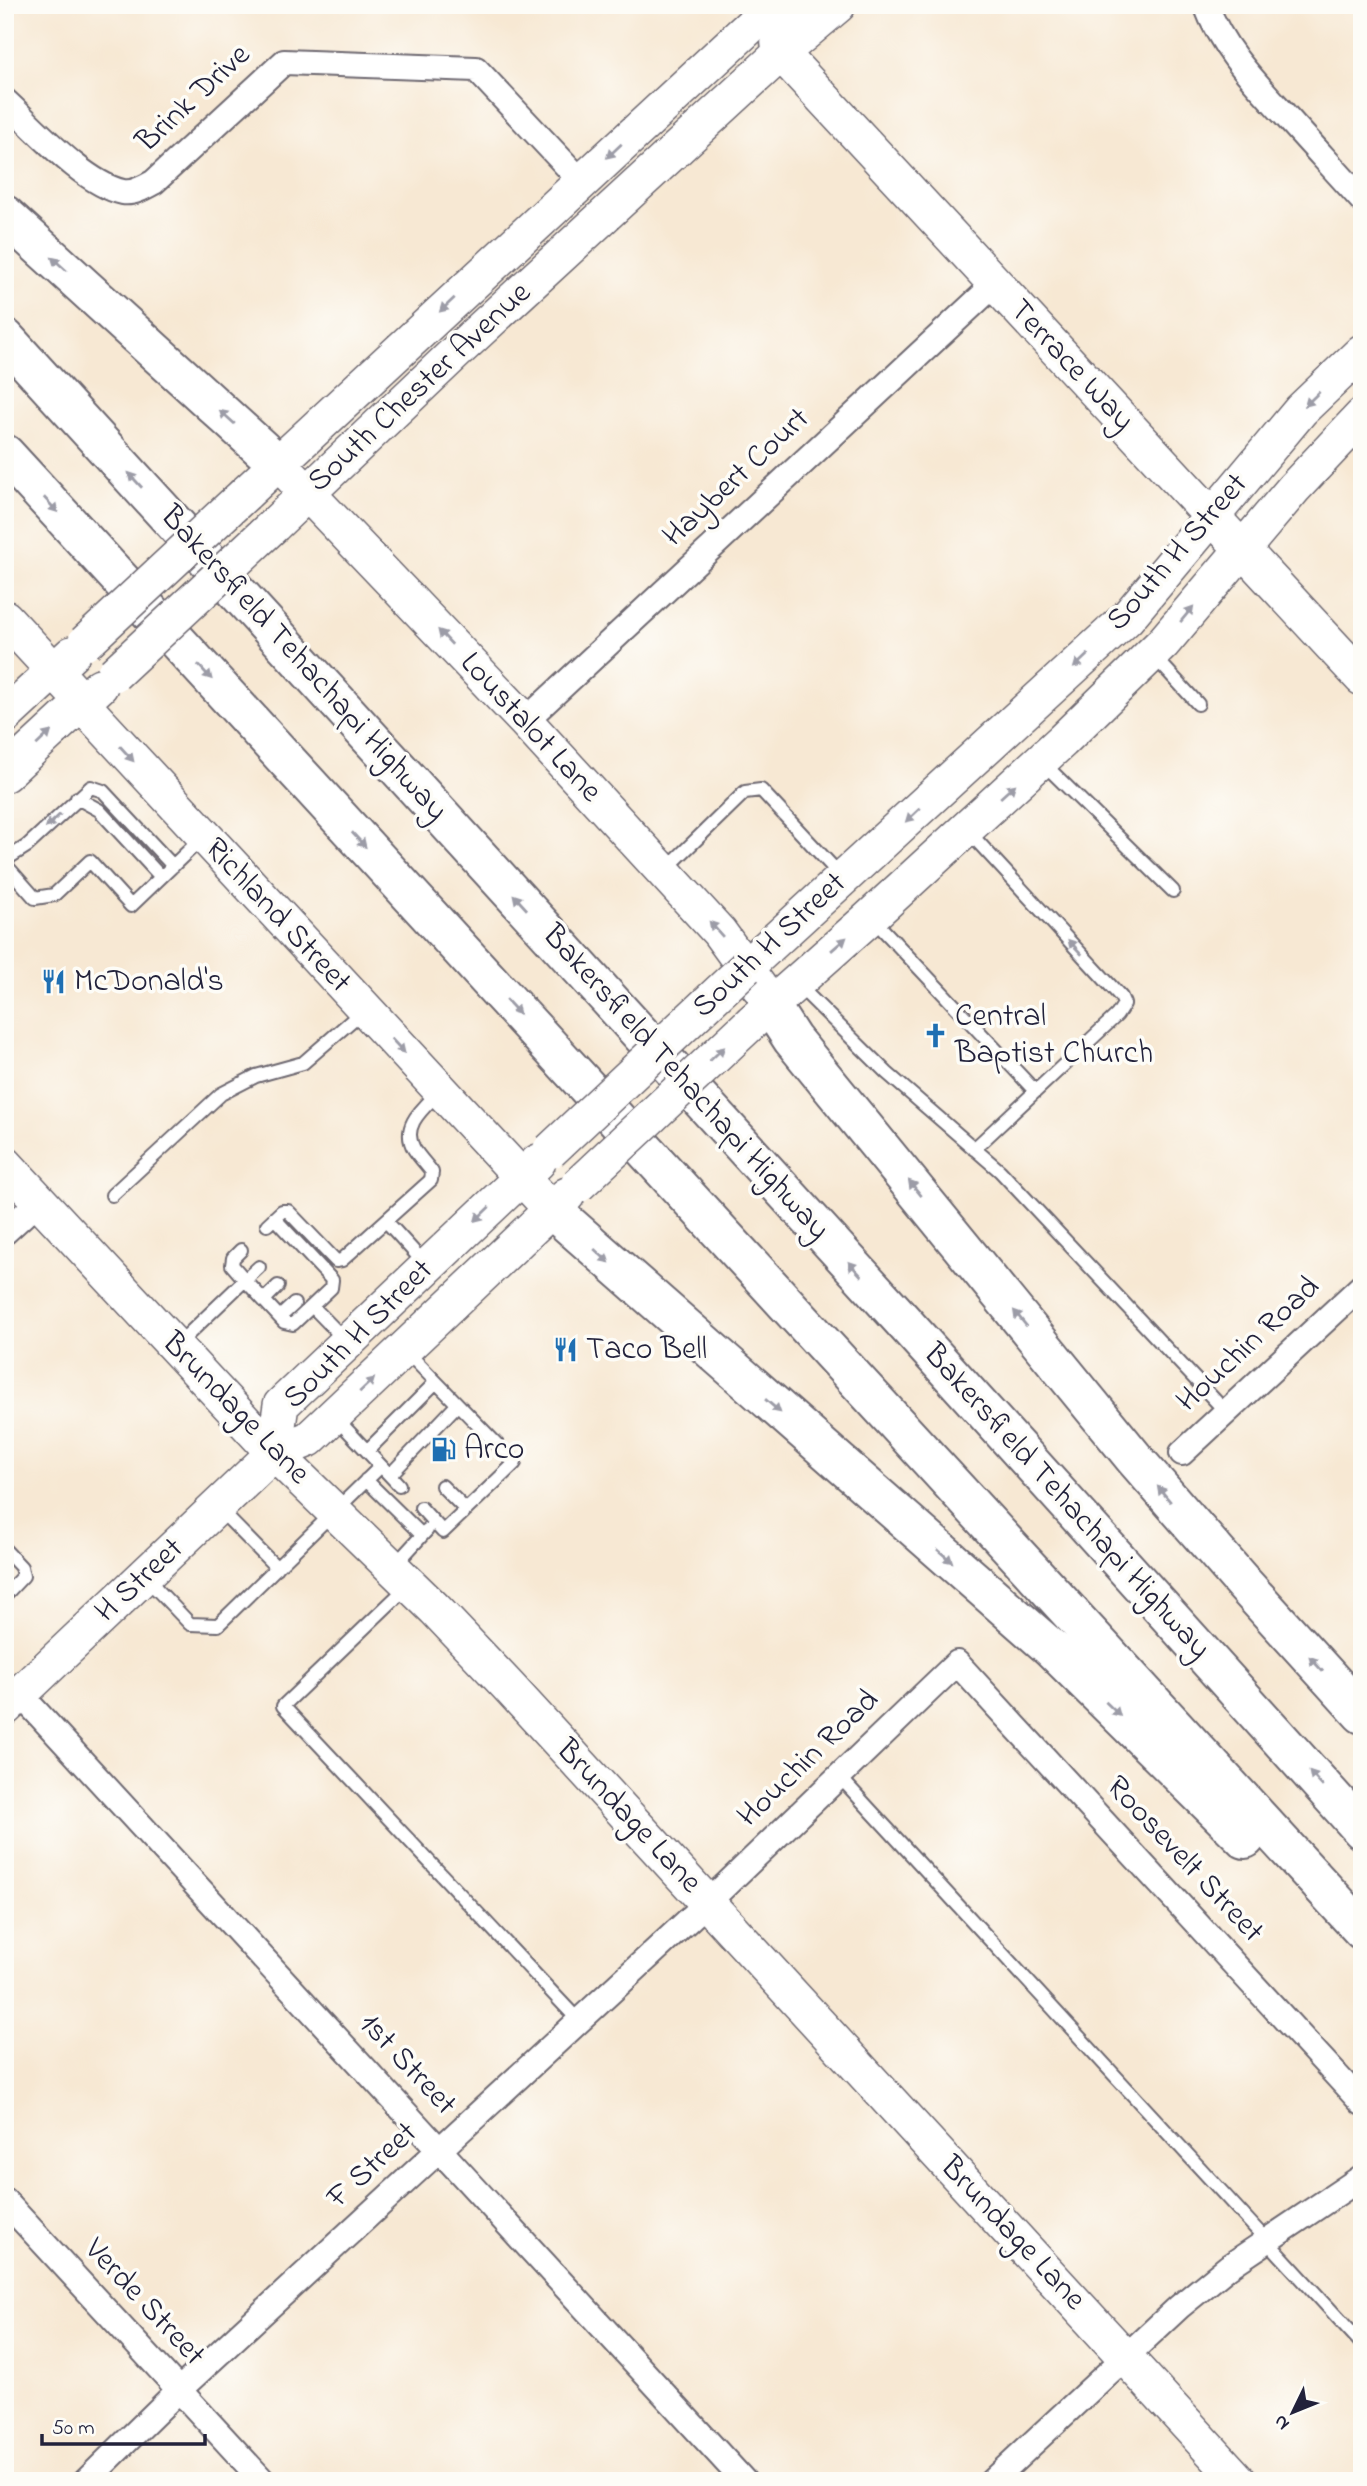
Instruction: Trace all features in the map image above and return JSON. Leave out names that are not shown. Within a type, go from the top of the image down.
[{"type":"highway","points":[[5,215],[277,463]]},
{"type":"highway","name":"Bakersfield Tehachapi Highway","points":[[5,338],[901,1319],[1362,1830]]},
{"type":"highway","points":[[5,454],[1362,1930]]},
{"type":"highway","points":[[772,1003],[792,1039],[1134,1458],[1362,1714]]},
{"type":"highway","points":[[565,1197],[1051,1648],[1362,1953]]},
{"type":"main road","points":[[782,53],[779,33],[801,5]]},
{"type":"main road","name":"South Chester Avenue","points":[[5,774],[455,353],[782,53],[838,5]]},
{"type":"main road","points":[[614,207],[623,179],[653,145],[735,68],[754,38],[755,11]]},
{"type":"main road","name":"South Chester Avenue","points":[[5,716],[581,181],[755,11]]},
{"type":"main road","name":"Terrace Way","points":[[782,53],[1362,678]]},
{"type":"main road","points":[[455,353],[474,320],[554,241],[573,214],[581,181]]},
{"type":"main road","name":"South H Street","points":[[274,1453],[281,1405],[746,967],[1127,618],[1301,410],[1362,352]]},
{"type":"main road","name":"South H Street","points":[[274,1453],[309,1439],[772,1003],[1041,760],[1152,653],[1294,488],[1362,416]]},
{"type":"main road","name":"Loustalot Lane","points":[[277,463],[308,492],[525,722],[719,932],[772,1003]]},
{"type":"main road","name":"Richland Street","points":[[5,618],[203,837],[521,1177],[565,1197]]},
{"type":"main road","name":"Brundage Lane","points":[[5,1164],[274,1453],[336,1511],[507,1685],[1239,2481]]},
{"type":"main road","name":"H Street","points":[[13,1701],[274,1453]]},
{"type":"street","points":[[1206,5],[1222,40],[1240,65],[1362,200]]},
{"type":"street","name":"Brink Drive","points":[[5,101],[90,179],[124,192],[140,189],[154,182],[284,62],[476,69],[581,181]]},
{"type":"street","name":"Haybert Court","points":[[525,722],[995,284]]},
{"type":"street","points":[[5,1232],[39,1201]]},
{"type":"street","name":"Houchin Road","points":[[1182,1453],[1362,1286]]},
{"type":"street","name":"Houchin Road","points":[[708,1903],[957,1663]]},
{"type":"street","name":"Roosevelt Street","points":[[957,1663],[1362,2103]]},
{"type":"street","name":"1st Street","points":[[13,1701],[440,2150],[744,2481]]},
{"type":"street","name":"F Street","points":[[86,2481],[180,2390],[708,1903]]},
{"type":"street","points":[[992,2481],[1179,2307],[1228,2267],[1362,2177]]},
{"type":"street","name":"Verde Street","points":[[5,2201],[262,2481]]},
{"type":"lane","points":[[1152,653],[1198,704]]},
{"type":"lane","points":[[1041,760],[1172,891]]},
{"type":"lane","points":[[173,866],[103,791],[91,787],[27,846],[5,862],[35,898],[54,895],[90,860],[131,906],[173,866],[203,837]]},
{"type":"lane","points":[[663,871],[745,792],[761,790],[843,879]]},
{"type":"lane","points":[[78,798],[99,810],[161,877]]},
{"type":"lane","points":[[966,829],[1121,997],[1124,1004],[1117,1015],[974,1149]]},
{"type":"lane","points":[[871,916],[1035,1091]]},
{"type":"lane","points":[[772,1003],[887,1073],[1000,1171],[1226,1412]]},
{"type":"lane","points":[[112,1195],[221,1094],[256,1076],[303,1063],[364,1010]]},
{"type":"lane","points":[[241,1250],[233,1258],[232,1265],[284,1322],[293,1324],[331,1288],[332,1280],[322,1277],[270,1222],[282,1211],[288,1212],[335,1261],[342,1260],[431,1180],[432,1172],[414,1150],[409,1137],[416,1116],[440,1091]]},
{"type":"lane","points":[[386,1221],[428,1266]]},
{"type":"lane","points":[[174,1347],[259,1267]]},
{"type":"lane","points":[[264,1300],[278,1286]]},
{"type":"lane","points":[[280,1317],[294,1304]]},
{"type":"lane","points":[[312,1306],[347,1343]]},
{"type":"lane","points":[[404,1350],[515,1463],[443,1532],[421,1508]]},
{"type":"lane","points":[[367,1451],[436,1382]]},
{"type":"lane","points":[[144,1576],[190,1624],[218,1625],[366,1480],[410,1454],[457,1405]]},
{"type":"lane","points":[[334,1416],[399,1485]]},
{"type":"lane","points":[[410,1454],[420,1464]]},
{"type":"lane","points":[[366,1480],[422,1535]]},
{"type":"lane","points":[[442,1486],[466,1510]]},
{"type":"lane","points":[[218,1507],[277,1568]]},
{"type":"lane","points":[[434,1522],[422,1535],[401,1576],[284,1706],[579,2021]]},
{"type":"lane","points":[[5,1550],[21,1567],[23,1576],[5,1595]]},
{"type":"lane","points":[[839,1776],[1362,2344]]},
{"type":"place","name":"McDonald's","points":[[54,982]]},
{"type":"place","name":"Central Baptist Church","points":[[935,1035]]},
{"type":"place","name":"Taco Bell","points":[[566,1350]]},
{"type":"place","name":"Arco","points":[[444,1450]]}]
